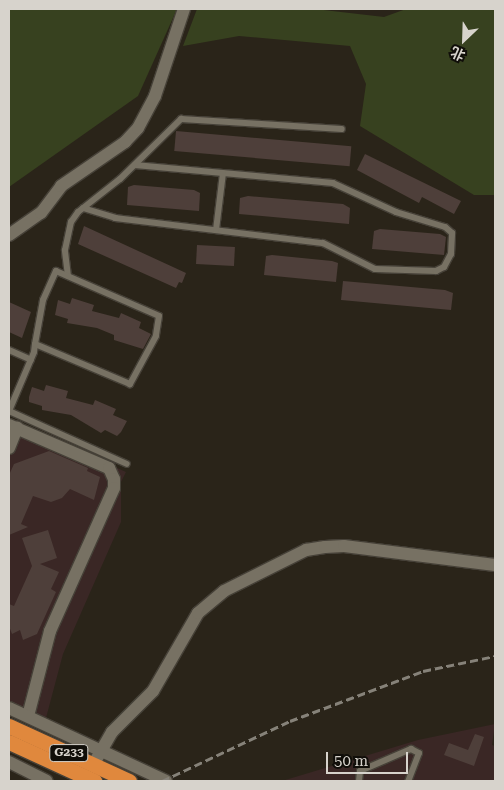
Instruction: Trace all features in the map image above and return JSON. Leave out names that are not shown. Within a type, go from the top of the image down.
[{"type":"highway","name":"G233","points":[[9,726],[129,781]]},
{"type":"highway","name":"G233","points":[[9,742],[94,781]]},
{"type":"street","points":[[9,235],[42,213],[61,186],[124,142],[138,128],[155,96],[184,9]]},
{"type":"street","points":[[9,448],[13,426],[109,468],[114,479],[114,488],[50,632],[28,716]]},
{"type":"street","points":[[93,765],[100,750],[119,724],[153,692],[204,606],[224,591],[306,550],[344,546],[495,565]]},
{"type":"street","points":[[9,708],[166,781]]},
{"type":"street","points":[[9,762],[47,781]]},
{"type":"lane","points":[[68,276],[65,250],[71,222],[83,208],[135,165],[180,119],[342,129]]},
{"type":"lane","points":[[83,208],[115,218],[328,244],[358,263],[375,269],[436,271],[444,267],[451,254],[452,233],[445,227],[396,212],[341,186],[135,165]]},
{"type":"lane","points":[[216,230],[223,173]]},
{"type":"lane","points":[[35,344],[130,384],[156,336],[159,316],[56,271],[43,300],[30,360],[9,411],[127,464]]},
{"type":"lane","points":[[9,350],[30,360]]},
{"type":"lane","points":[[360,781],[360,771],[411,749],[419,753],[408,781]]},
{"type":"shaded area","points":[[9,419],[126,472],[121,482],[121,522],[63,654],[46,718],[9,703]]},
{"type":"shaded area","points":[[495,724],[492,745],[495,746],[495,781],[282,781],[418,740]]},
{"type":"green space","points":[[9,9],[177,9],[138,96],[9,187]]},
{"type":"green space","points":[[197,9],[315,9],[384,17],[406,9],[495,9],[495,195],[474,195],[360,126],[366,84],[350,46],[239,36],[183,46]]},
{"type":"building","points":[[176,131],[351,146],[350,166],[174,151]]},
{"type":"building","points":[[365,154],[461,201],[454,214],[422,197],[419,203],[357,170]]},
{"type":"building","points":[[134,185],[194,190],[200,193],[199,211],[127,205],[128,187]]},
{"type":"building","points":[[248,196],[343,204],[350,208],[349,224],[239,214],[240,198]]},
{"type":"building","points":[[84,226],[186,273],[182,283],[179,282],[176,288],[78,244]]},
{"type":"building","points":[[380,229],[440,234],[446,237],[444,255],[372,249],[374,231]]},
{"type":"building","points":[[197,245],[235,247],[234,266],[196,264]]},
{"type":"building","points":[[272,255],[338,263],[336,282],[264,275],[266,256]]},
{"type":"building","points":[[343,281],[445,290],[453,293],[451,310],[341,300]]},
{"type":"building","points":[[72,298],[94,305],[92,311],[119,318],[121,313],[141,322],[139,328],[151,334],[143,349],[114,340],[114,335],[97,328],[67,323],[68,319],[55,315],[58,300],[70,304]]},
{"type":"building","points":[[9,302],[31,312],[22,338],[9,332]]},
{"type":"building","points":[[46,385],[68,391],[66,398],[93,405],[95,400],[116,409],[113,415],[127,421],[117,436],[105,430],[101,433],[71,415],[42,410],[42,406],[29,402],[29,397],[32,387],[44,391]]},
{"type":"building","points":[[49,451],[88,468],[87,471],[100,477],[94,500],[70,489],[62,498],[51,502],[33,496],[21,524],[28,527],[9,535],[9,475],[14,464]]},
{"type":"building","points":[[48,530],[57,558],[40,564],[59,572],[51,589],[56,592],[37,634],[23,640],[20,630],[12,634],[9,626],[9,604],[14,606],[32,566],[22,538]]},
{"type":"building","points":[[475,734],[484,737],[474,766],[444,755],[449,743],[468,750]]},
{"type":"railway","points":[[162,781],[290,721],[423,671],[495,656]]}]
